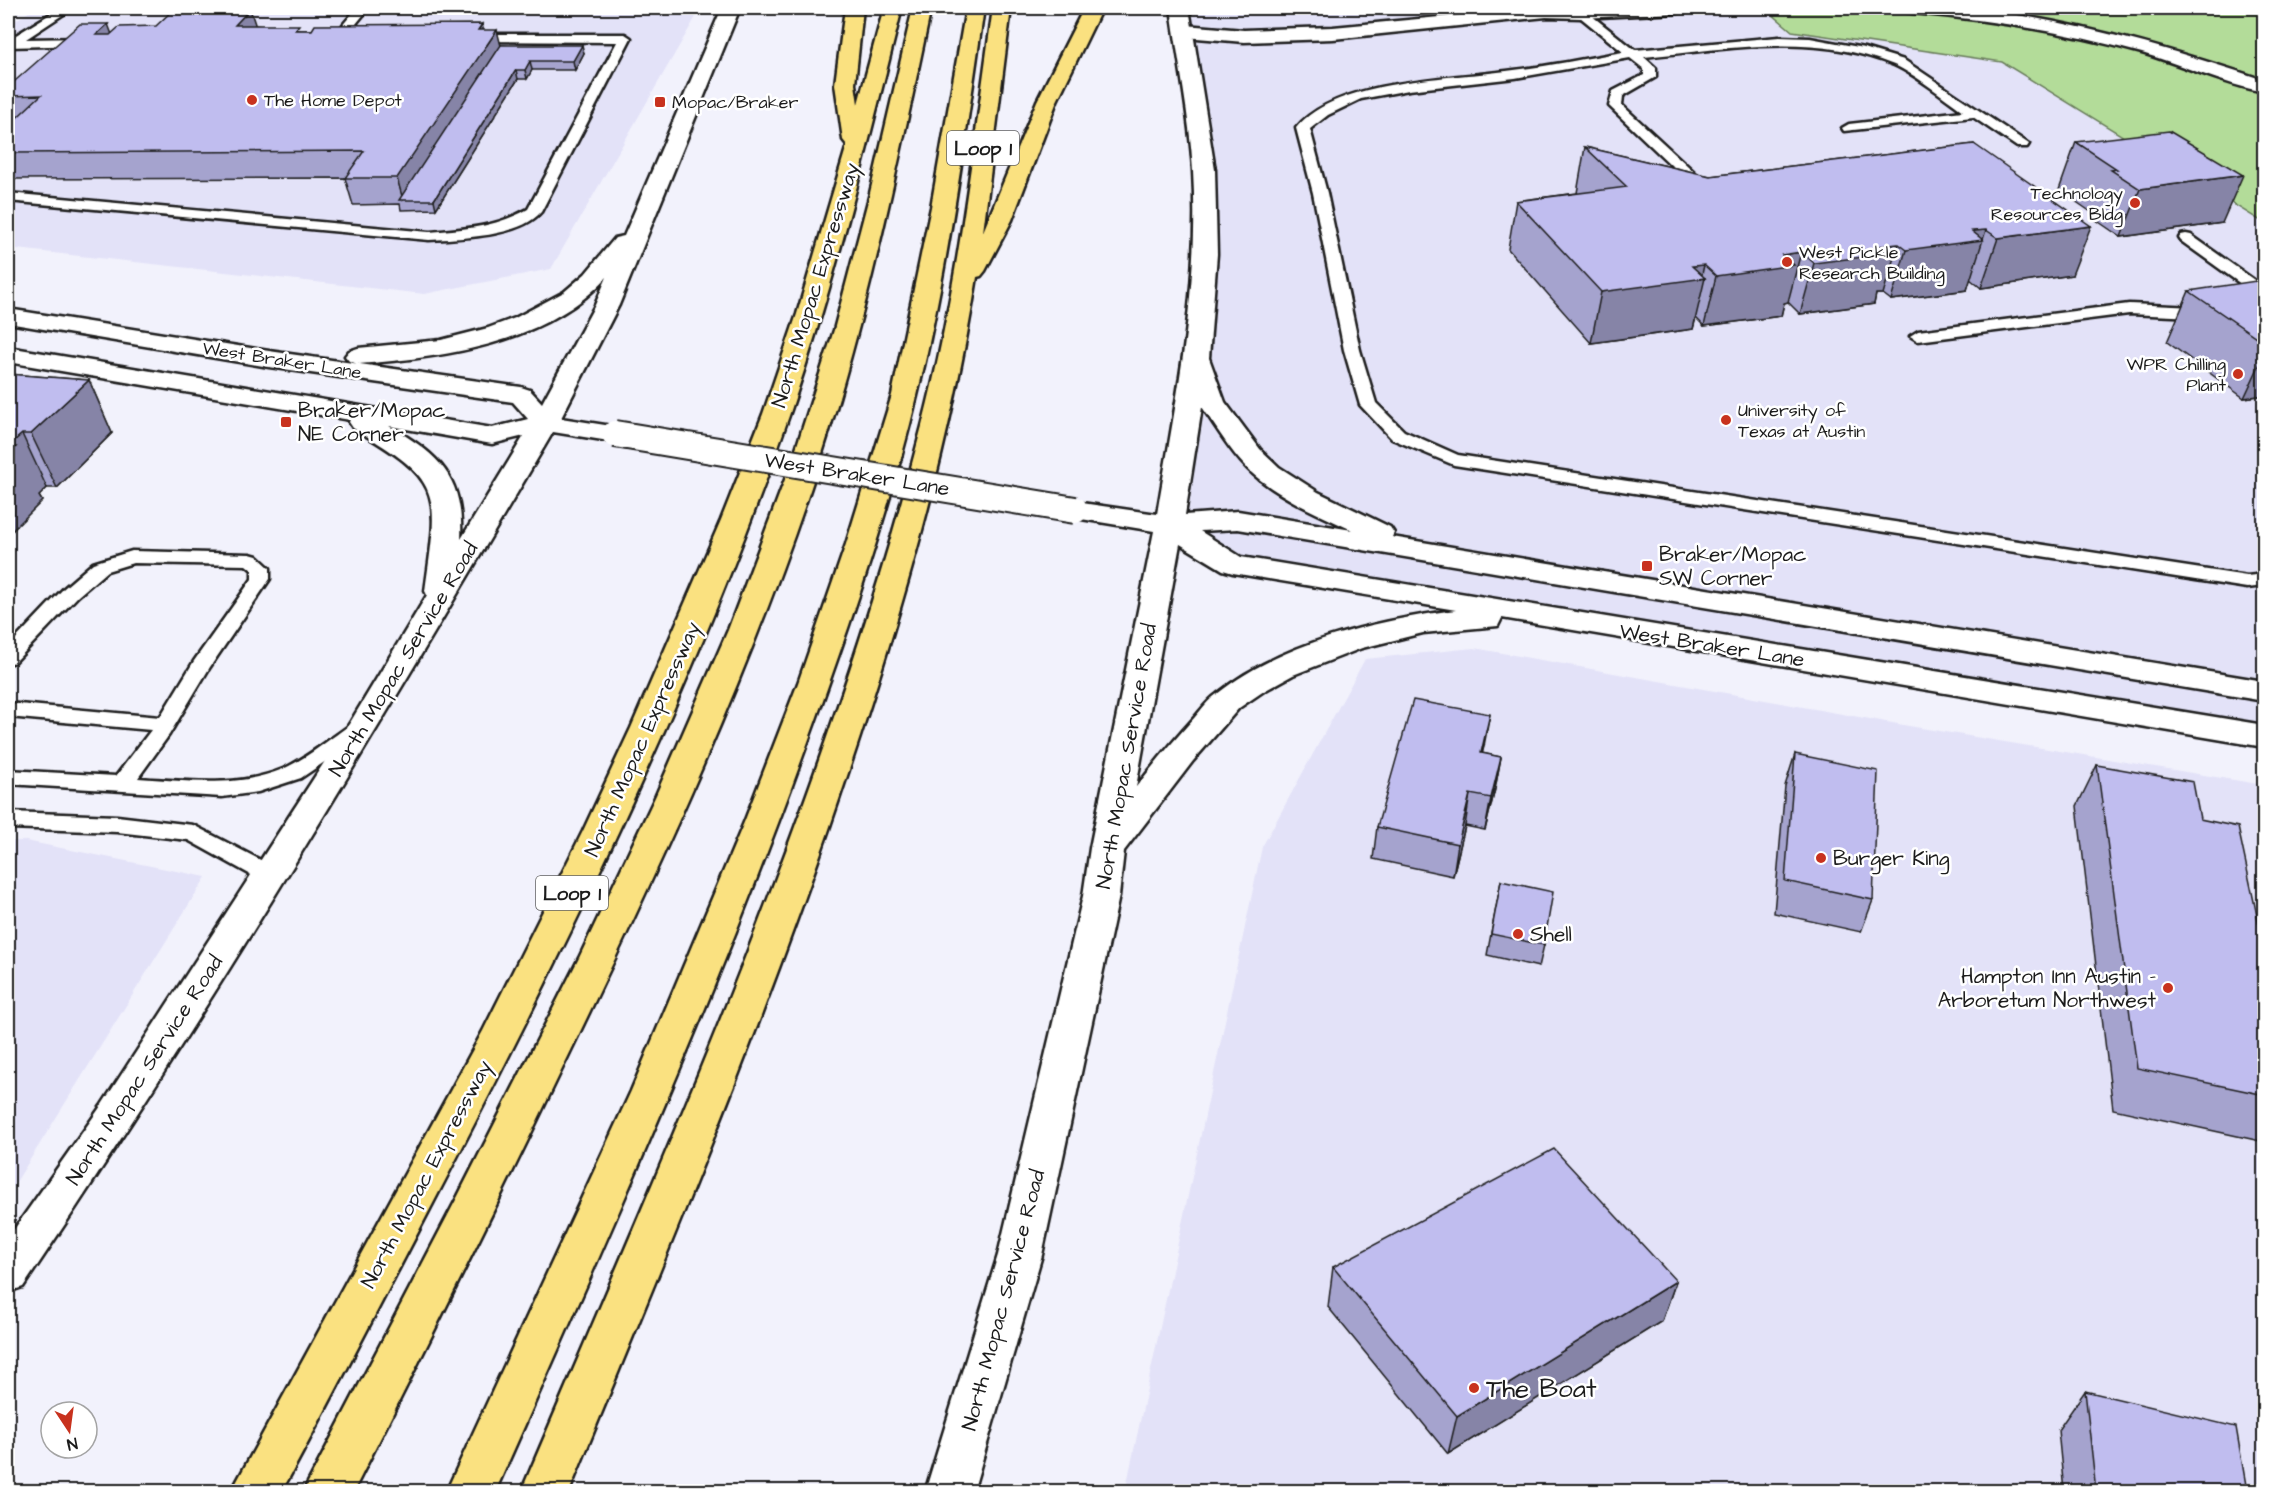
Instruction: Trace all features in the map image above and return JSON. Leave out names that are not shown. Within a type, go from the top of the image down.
[{"type":"highway","points":[[854,8],[845,84],[855,153]]},
{"type":"highway","name":"North Mopac Expressway","points":[[255,1491],[443,1145],[559,920],[639,752],[715,573],[777,412],[824,265],[893,8]]},
{"type":"highway","points":[[327,1491],[501,1154],[608,935],[688,761],[766,570],[832,380],[864,269],[922,8]]},
{"type":"highway","points":[[470,1491],[606,1197],[709,957],[790,751],[849,582],[905,390],[932,268],[975,8]]},
{"type":"highway","name":"Loop 1","points":[[545,1491],[674,1186],[742,1018],[841,750],[896,576],[936,422],[964,289],[1002,8]]},
{"type":"highway","points":[[964,289],[1001,220],[1047,101],[1093,8]]},
{"type":"main road","name":"North Mopac Service Road","points":[[8,1273],[115,1118],[270,875],[365,724],[545,423],[607,304],[731,8]]},
{"type":"main road","name":"North Mopac Service Road","points":[[949,1491],[1020,1255],[1101,896],[1107,848],[1169,525],[1197,355],[1205,254],[1204,170],[1198,54],[1185,31],[1180,8]]},
{"type":"main road","points":[[1185,31],[1244,36],[1279,36],[1333,33],[1546,12],[1677,8]]},
{"type":"main road","points":[[1913,8],[2017,20],[2073,32],[2150,50],[2265,86]]},
{"type":"main road","points":[[1436,23],[1455,35],[1456,40],[1556,22],[1578,10]]},
{"type":"main road","points":[[269,359],[404,354],[448,347],[536,318],[573,296],[639,225]]},
{"type":"main road","name":"West Braker Lane","points":[[8,316],[269,359],[521,395],[545,423]]},
{"type":"main road","name":"West Braker Lane","points":[[8,354],[492,436],[545,423],[1169,525],[1238,520],[2265,691]]},
{"type":"main road","points":[[1197,355],[1212,403],[1250,455],[1269,473],[1308,498],[1414,549]]},
{"type":"main road","points":[[342,411],[404,446],[434,475],[444,491],[448,526],[439,601]]},
{"type":"main road","name":"West Braker Lane","points":[[1169,525],[1233,564],[2265,736]]},
{"type":"main road","points":[[1107,848],[1184,748],[1228,701],[1276,672],[1345,643],[1410,626],[1480,619],[1584,624]]},
{"type":"main road","points":[[1836,665],[1862,649],[1889,647],[1967,663],[2061,678],[2134,680],[2168,675]]},
{"type":"lane","points":[[10,44],[67,8]]},
{"type":"lane","points":[[338,38],[363,8]]},
{"type":"lane","points":[[1578,10],[1650,68],[1650,77],[1617,94],[1615,106],[1690,185],[1712,181]]},
{"type":"lane","points":[[313,36],[359,38]]},
{"type":"lane","points":[[8,198],[429,236],[479,233],[515,225],[534,212],[625,38],[459,38]]},
{"type":"lane","points":[[2022,144],[1900,63],[1864,52],[1810,42],[1779,41],[1635,54],[1515,74],[1409,86],[1357,96],[1323,112],[1303,128],[1320,193],[1352,350],[1368,405],[1398,435],[1454,460],[2247,582],[2265,580]]},
{"type":"lane","points":[[10,44],[100,42]]},
{"type":"lane","points":[[1849,128],[1977,113]]},
{"type":"lane","points":[[2186,238],[2265,294]]},
{"type":"lane","points":[[1918,336],[2129,309],[2195,312],[2265,322]]},
{"type":"lane","points":[[8,658],[71,592],[100,567],[132,557],[250,560],[261,568],[261,579],[201,665],[165,724],[122,784]]},
{"type":"lane","points":[[8,710],[165,724]]},
{"type":"lane","points":[[8,777],[222,790],[258,785],[293,772],[365,724]]},
{"type":"lane","points":[[8,820],[117,824],[193,833],[270,875]]},
{"type":"shaded area","points":[[35,8],[701,8],[551,269],[424,294],[8,248],[8,25]]},
{"type":"shaded area","name":"University of Texas at Austin","points":[[1180,8],[1913,8],[2264,86],[2264,736],[1233,564],[1169,525],[1205,254],[1185,31]]},
{"type":"shaded area","points":[[1474,648],[1909,726],[2264,785],[2264,1491],[1146,1492],[1127,1483],[1262,847],[1365,659]]},
{"type":"shaded area","points":[[8,841],[26,841],[206,877],[8,1195]]},
{"type":"green space","points":[[1765,8],[2264,8],[2264,223],[2002,62],[1792,31]]},
{"type":"building","name":"The Home Depot","points":[[174,9],[250,9],[235,25],[299,25],[295,30],[312,30],[315,25],[482,24],[478,30],[497,30],[397,178],[345,178],[364,151],[8,153],[8,126],[41,95],[8,96],[8,87],[80,24],[108,24],[96,35],[110,35],[119,27],[156,26]]},
{"type":"building","points":[[501,45],[582,45],[573,61],[530,61],[525,70],[516,70],[434,200],[399,200]]},
{"type":"building","points":[[2169,131],[2243,175],[2140,189],[2111,170],[2117,169],[2076,142]]},
{"type":"building","points":[[1974,144],[2091,226],[1998,238],[1986,230],[1972,231],[1983,240],[1906,250],[1898,244],[1879,246],[1888,254],[1814,263],[1801,252],[1782,255],[1794,265],[1716,276],[1704,265],[1692,266],[1705,278],[1601,292],[1516,201],[1627,187],[1585,147],[1710,176]]},
{"type":"building","points":[[2256,281],[2265,287],[2265,343],[2189,291]]},
{"type":"building","points":[[8,374],[89,380],[31,434],[22,434],[8,446]]},
{"type":"building","points":[[8,447],[16,447],[8,455]]},
{"type":"building","points":[[1413,700],[1490,714],[1481,753],[1501,757],[1491,798],[1470,794],[1458,844],[1377,827]]},
{"type":"building","name":"Burger King","points":[[1795,754],[1878,771],[1873,900],[1785,881]]},
{"type":"building","name":"Hampton Inn Austin - Arboretum Northwest","points":[[2097,765],[2193,782],[2200,819],[2238,827],[2265,953],[2265,1095],[2137,1068]]},
{"type":"building","points":[[1501,881],[1553,892],[1544,945],[1491,934]]},
{"type":"building","name":"The Boat","points":[[1554,1149],[1676,1281],[1457,1416],[1333,1267]]},
{"type":"building","points":[[2085,1391],[2236,1427],[2247,1491],[2096,1491]]},
{"type":"place","name":"The Home Depot","points":[[252,100]]},
{"type":"place","name":"Mopac/Braker","points":[[660,102]]},
{"type":"place","name":"Technology Resources Bldg","points":[[2135,203]]},
{"type":"place","name":"West Pickle Research Building","points":[[1787,262]]},
{"type":"place","name":"WPR Chilling Plant","points":[[2238,374]]},
{"type":"place","name":"University of Texas at Austin","points":[[1726,420]]},
{"type":"place","name":"Braker/Mopac NE Corner","points":[[286,422]]},
{"type":"place","name":"Braker/Mopac SW Corner","points":[[1647,566]]},
{"type":"place","name":"Burger King","points":[[1821,858]]},
{"type":"place","name":"Shell","points":[[1518,934]]},
{"type":"place","name":"Hampton Inn Austin - Arboretum Northwest","points":[[2168,988]]},
{"type":"place","name":"The Boat","points":[[1474,1388]]}]
